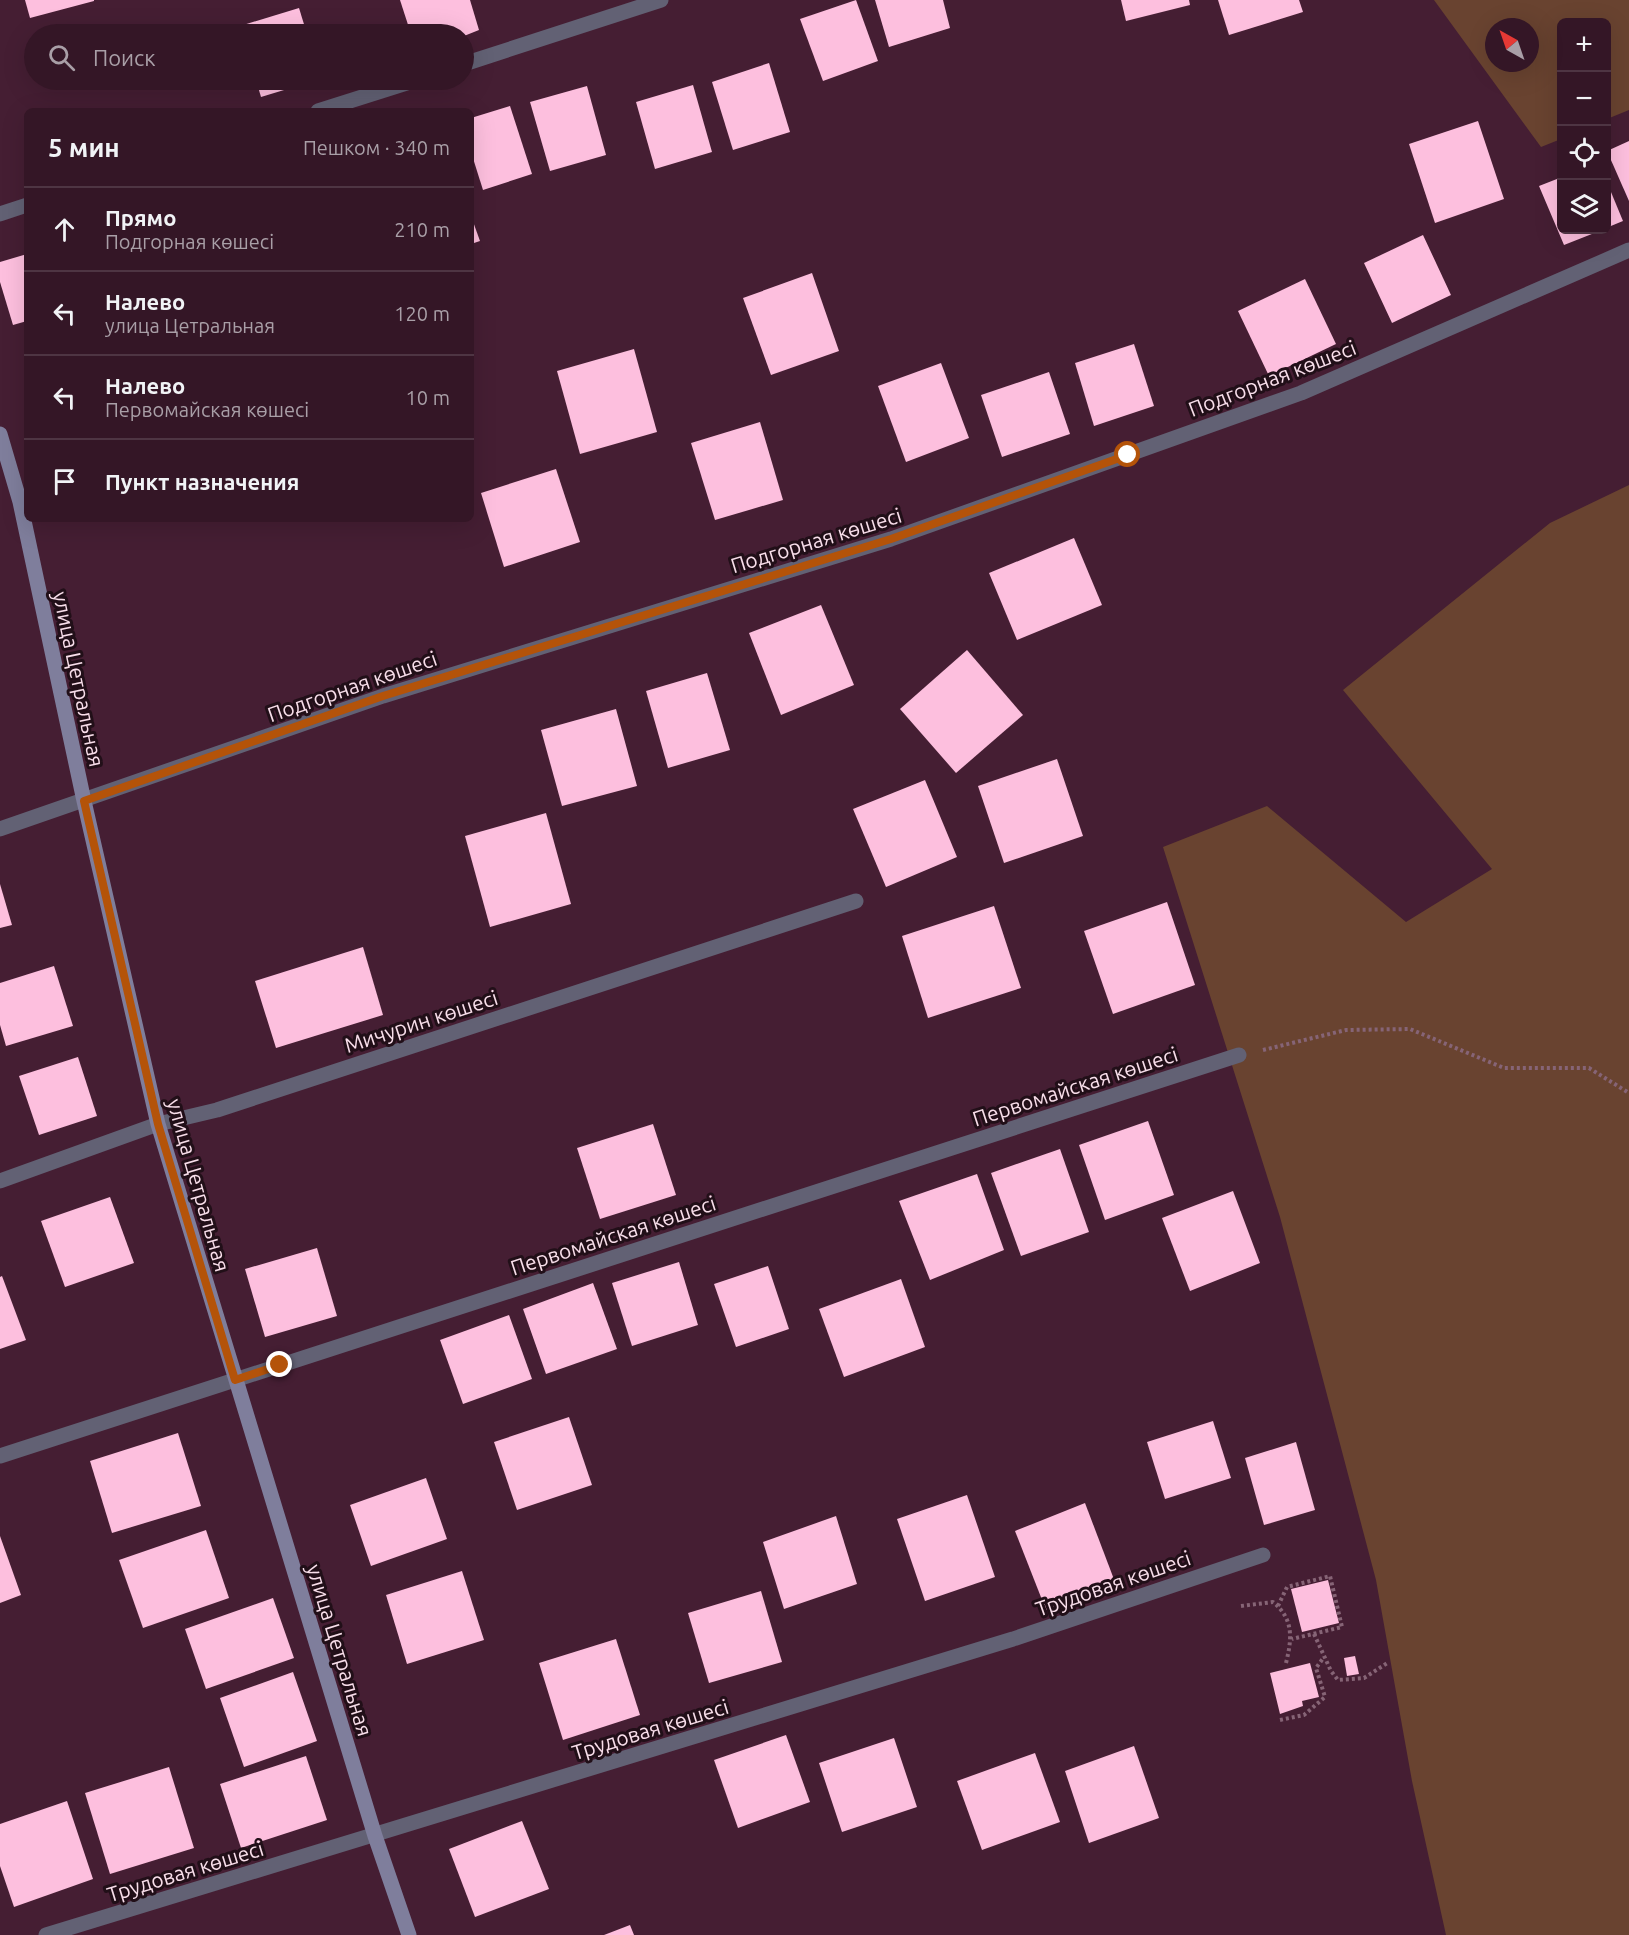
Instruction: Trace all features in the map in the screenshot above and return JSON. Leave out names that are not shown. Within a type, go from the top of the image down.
[{"type":"street","points":[[474,61],[661,0]]},
{"type":"street","points":[[327,108],[384,90]]},
{"type":"street","points":[[0,214],[24,206]]},
{"type":"street","name":"Подгорная көшесі","points":[[0,829],[383,696],[891,539],[1301,393],[1629,250]]},
{"type":"street","name":"улица Цетральная","points":[[0,434],[24,521]]},
{"type":"street","name":"улица Цетральная","points":[[24,522],[84,801],[158,1124],[375,1836],[409,1935]]},
{"type":"street","name":"Мичурин көшесі","points":[[0,1181],[158,1124],[217,1110],[856,901]]},
{"type":"street","name":"Первомайская көшесі","points":[[0,1456],[1239,1055]]},
{"type":"street","name":"Трудовая көшесі","points":[[46,1935],[1013,1639],[1263,1555]]},
{"type":"path","points":[[1239,1055],[1346,1030],[1410,1029],[1504,1068],[1589,1068],[1629,1093]]},
{"type":"path","points":[[1278,1606],[1287,1587],[1330,1575],[1342,1627],[1292,1640]]},
{"type":"path","points":[[1241,1606],[1273,1602],[1283,1610],[1292,1640],[1287,1663]]},
{"type":"path","points":[[1314,1634],[1338,1680],[1364,1678],[1389,1662]]},
{"type":"path","points":[[1280,1720],[1304,1715],[1325,1697],[1316,1668],[1324,1656]]},
{"type":"shaded area","points":[[1434,0],[1629,0],[1629,110],[1611,117],[1611,18],[1557,18],[1557,141],[1541,147],[1486,72],[1539,72],[1539,18],[1485,18],[1485,70]]},
{"type":"shaded area","points":[[1629,485],[1629,1935],[1446,1935],[1412,1781],[1376,1580],[1280,1217],[1163,847],[1267,806],[1406,922],[1492,869],[1343,690],[1550,523]]},
{"type":"building","points":[[25,0],[94,0],[94,1],[30,18]]},
{"type":"building","points":[[400,0],[470,0],[479,30],[474,32],[474,24],[408,24]]},
{"type":"building","points":[[856,0],[878,61],[823,81],[800,19]]},
{"type":"building","points":[[875,0],[943,0],[950,28],[889,47]]},
{"type":"building","points":[[1121,0],[1189,0],[1190,5],[1126,21]]},
{"type":"building","points":[[1218,0],[1299,0],[1303,12],[1229,35]]},
{"type":"building","points":[[299,8],[304,24],[247,24]]},
{"type":"building","points":[[769,63],[790,132],[733,150],[712,82]]},
{"type":"building","points":[[693,85],[712,152],[655,169],[636,102]]},
{"type":"building","points":[[587,86],[606,155],[550,171],[530,102]]},
{"type":"building","points":[[259,90],[284,90],[261,97]]},
{"type":"building","points":[[510,106],[532,174],[483,190],[474,162],[474,117]]},
{"type":"building","points":[[1478,121],[1504,199],[1435,223],[1409,144]]},
{"type":"building","points":[[1629,141],[1629,201],[1611,160],[1611,149]]},
{"type":"building","points":[[1557,179],[1557,228],[1539,186]]},
{"type":"building","points":[[1611,192],[1623,221],[1611,226]]},
{"type":"building","points":[[474,224],[480,241],[474,243]]},
{"type":"building","points":[[1559,234],[1592,234],[1564,245]]},
{"type":"building","points":[[1423,235],[1451,295],[1392,323],[1364,263]]},
{"type":"building","points":[[24,255],[24,322],[13,325],[0,282],[0,262]]},
{"type":"building","points":[[812,273],[839,351],[771,375],[743,298]]},
{"type":"building","points":[[1305,279],[1336,344],[1269,376],[1238,311]]},
{"type":"building","points":[[1134,344],[1154,406],[1094,426],[1075,363]]},
{"type":"building","points":[[634,349],[657,432],[580,454],[557,371]]},
{"type":"building","points":[[941,363],[969,438],[906,462],[878,386]]},
{"type":"building","points":[[1049,372],[1070,434],[1002,457],[981,395]]},
{"type":"building","points":[[760,422],[783,500],[715,520],[691,443]]},
{"type":"building","points":[[556,469],[580,542],[504,567],[481,493]]},
{"type":"building","points":[[1074,538],[1102,605],[1017,640],[989,573]]},
{"type":"building","points":[[821,605],[854,685],[781,715],[749,633]]},
{"type":"building","points":[[967,650],[1023,715],[956,773],[900,709]]},
{"type":"building","points":[[707,673],[730,750],[668,768],[646,691]]},
{"type":"building","points":[[616,709],[637,786],[562,806],[541,730]]},
{"type":"building","points":[[1057,759],[1083,836],[1004,863],[978,786]]},
{"type":"building","points":[[925,780],[957,857],[886,887],[853,809]]},
{"type":"building","points":[[546,813],[571,904],[490,927],[465,836]]},
{"type":"building","points":[[0,884],[12,925],[0,928]]},
{"type":"building","points":[[1167,902],[1195,985],[1113,1014],[1084,931]]},
{"type":"building","points":[[994,906],[1021,988],[928,1018],[902,936]]},
{"type":"building","points":[[363,947],[383,1015],[276,1048],[255,981]]},
{"type":"building","points":[[54,966],[73,1026],[6,1046],[0,1025],[0,983]]},
{"type":"building","points":[[78,1057],[97,1116],[39,1135],[19,1076]]},
{"type":"building","points":[[1148,1121],[1174,1195],[1105,1220],[1079,1145]]},
{"type":"building","points":[[653,1124],[676,1195],[600,1219],[577,1148]]},
{"type":"building","points":[[1060,1149],[1089,1232],[1021,1256],[991,1173]]},
{"type":"building","points":[[977,1174],[1004,1250],[930,1280],[899,1201]]},
{"type":"building","points":[[1233,1191],[1260,1263],[1190,1291],[1162,1218]]},
{"type":"building","points":[[110,1197],[134,1263],[65,1287],[41,1221]]},
{"type":"building","points":[[317,1248],[337,1316],[265,1337],[245,1269]]},
{"type":"building","points":[[679,1262],[698,1325],[632,1346],[612,1283]]},
{"type":"building","points":[[768,1266],[789,1329],[736,1347],[714,1284]]},
{"type":"building","points":[[2,1276],[26,1340],[0,1349],[0,1277]]},
{"type":"building","points":[[901,1279],[925,1347],[844,1377],[819,1309]]},
{"type":"building","points":[[593,1283],[617,1349],[546,1374],[523,1309]]},
{"type":"building","points":[[509,1315],[532,1379],[463,1404],[440,1340]]},
{"type":"building","points":[[569,1417],[592,1485],[517,1510],[494,1442]]},
{"type":"building","points":[[1213,1421],[1231,1478],[1165,1499],[1147,1442]]},
{"type":"building","points":[[178,1433],[201,1506],[112,1533],[90,1461]]},
{"type":"building","points":[[1296,1442],[1315,1510],[1264,1525],[1245,1458]]},
{"type":"building","points":[[426,1478],[447,1539],[371,1566],[350,1505]]},
{"type":"building","points":[[967,1495],[995,1577],[925,1601],[897,1519]]},
{"type":"building","points":[[1085,1503],[1115,1582],[1046,1610],[1015,1531]]},
{"type":"building","points":[[836,1516],[857,1584],[784,1609],[763,1542]]},
{"type":"building","points":[[206,1530],[229,1598],[143,1628],[119,1560]]},
{"type":"building","points":[[0,1536],[21,1595],[0,1603]]},
{"type":"building","points":[[462,1571],[484,1640],[407,1664],[386,1595]]},
{"type":"building","points":[[1328,1580],[1339,1623],[1302,1632],[1291,1589]]},
{"type":"building","points":[[761,1591],[782,1662],[709,1683],[688,1613]]},
{"type":"building","points":[[273,1598],[294,1658],[206,1689],[185,1629]]},
{"type":"building","points":[[616,1639],[640,1715],[563,1740],[539,1663]]},
{"type":"building","points":[[1355,1656],[1359,1674],[1347,1676],[1344,1658]]},
{"type":"building","points":[[1310,1663],[1319,1697],[1302,1701],[1303,1706],[1280,1714],[1270,1673]]},
{"type":"building","points":[[293,1672],[317,1741],[244,1767],[220,1698]]},
{"type":"building","points":[[786,1735],[810,1802],[738,1828],[714,1760]]},
{"type":"building","points":[[894,1738],[917,1807],[842,1832],[819,1763]]},
{"type":"building","points":[[1134,1746],[1159,1818],[1089,1843],[1065,1771]]},
{"type":"building","points":[[1035,1753],[1060,1822],[982,1850],[957,1781]]},
{"type":"building","points":[[306,1756],[327,1820],[241,1848],[220,1784]]},
{"type":"building","points":[[169,1767],[194,1848],[110,1874],[85,1793]]},
{"type":"building","points":[[67,1801],[93,1879],[14,1907],[0,1866],[0,1824]]},
{"type":"building","points":[[522,1821],[549,1889],[475,1917],[449,1849]]},
{"type":"building","points":[[630,1925],[634,1935],[604,1935]]},
{"type":"route","points":[[280,1365],[235,1380],[158,1124],[84,801],[383,696],[891,539],[1128,455]]}]
